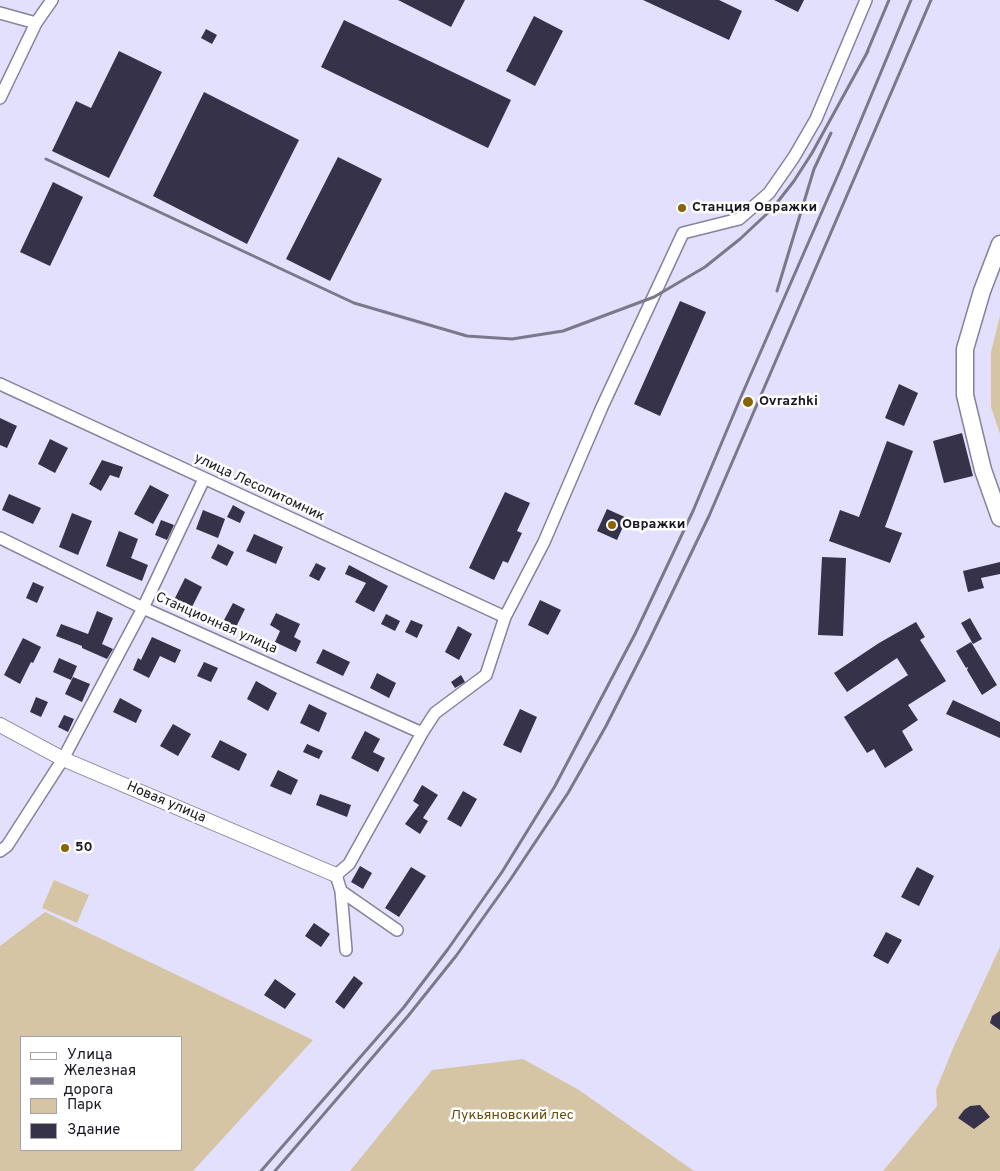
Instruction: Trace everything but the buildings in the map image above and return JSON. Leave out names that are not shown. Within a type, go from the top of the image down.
[{"type":"main road","points":[[1000,244],[982,291],[965,349],[965,395],[983,470],[1000,518]]},
{"type":"street","points":[[0,98],[36,23],[52,0]]},
{"type":"street","points":[[346,950],[341,891],[336,875],[350,864],[422,733],[435,713],[486,675],[505,618],[544,542],[602,407],[683,233],[739,219],[768,193],[798,152],[816,119],[866,0]]},
{"type":"street","points":[[0,13],[36,23]]},
{"type":"street","name":"улица Лесопитомник","points":[[0,384],[505,618]]},
{"type":"street","points":[[0,851],[7,846],[63,759],[143,608],[204,479]]},
{"type":"street","name":"Станционная улица","points":[[0,538],[143,608],[422,733]]},
{"type":"street","name":"Новая улица","points":[[0,725],[63,759],[336,875]]},
{"type":"street","points":[[341,891],[397,930]]},
{"type":"green space","points":[[1000,316],[1000,434],[991,407],[991,352]]},
{"type":"green space","points":[[54,880],[89,895],[77,923],[42,908]]},
{"type":"green space","points":[[45,912],[313,1040],[193,1171],[0,1171],[0,946]]},
{"type":"green space","points":[[1000,947],[1000,1171],[883,1171],[937,1106],[936,1090],[954,1046]]},
{"type":"green space","name":"Лукьяновский лес","points":[[523,1059],[579,1090],[694,1171],[350,1171],[432,1070]]},
{"type":"railway","points":[[865,57],[889,0]]},
{"type":"railway","points":[[261,1171],[404,1007],[448,949],[502,872],[555,786],[635,634],[693,511],[841,168],[911,0]]},
{"type":"railway","points":[[275,1171],[408,1016],[456,956],[568,793],[606,726],[709,516],[931,0]]},
{"type":"railway","points":[[46,159],[354,303],[467,336],[512,339],[563,331],[654,297],[705,267],[740,239],[772,209],[794,181],[812,153],[868,51]]},
{"type":"railway","points":[[777,291],[814,169],[831,133]]},
{"type":"place","name":"Станция Овражки","points":[[682,208]]},
{"type":"place","name":"Ovrazhki","points":[[748,402]]},
{"type":"place","name":"Овражки","points":[[612,525]]},
{"type":"place","name":"50","points":[[65,848]]}]
